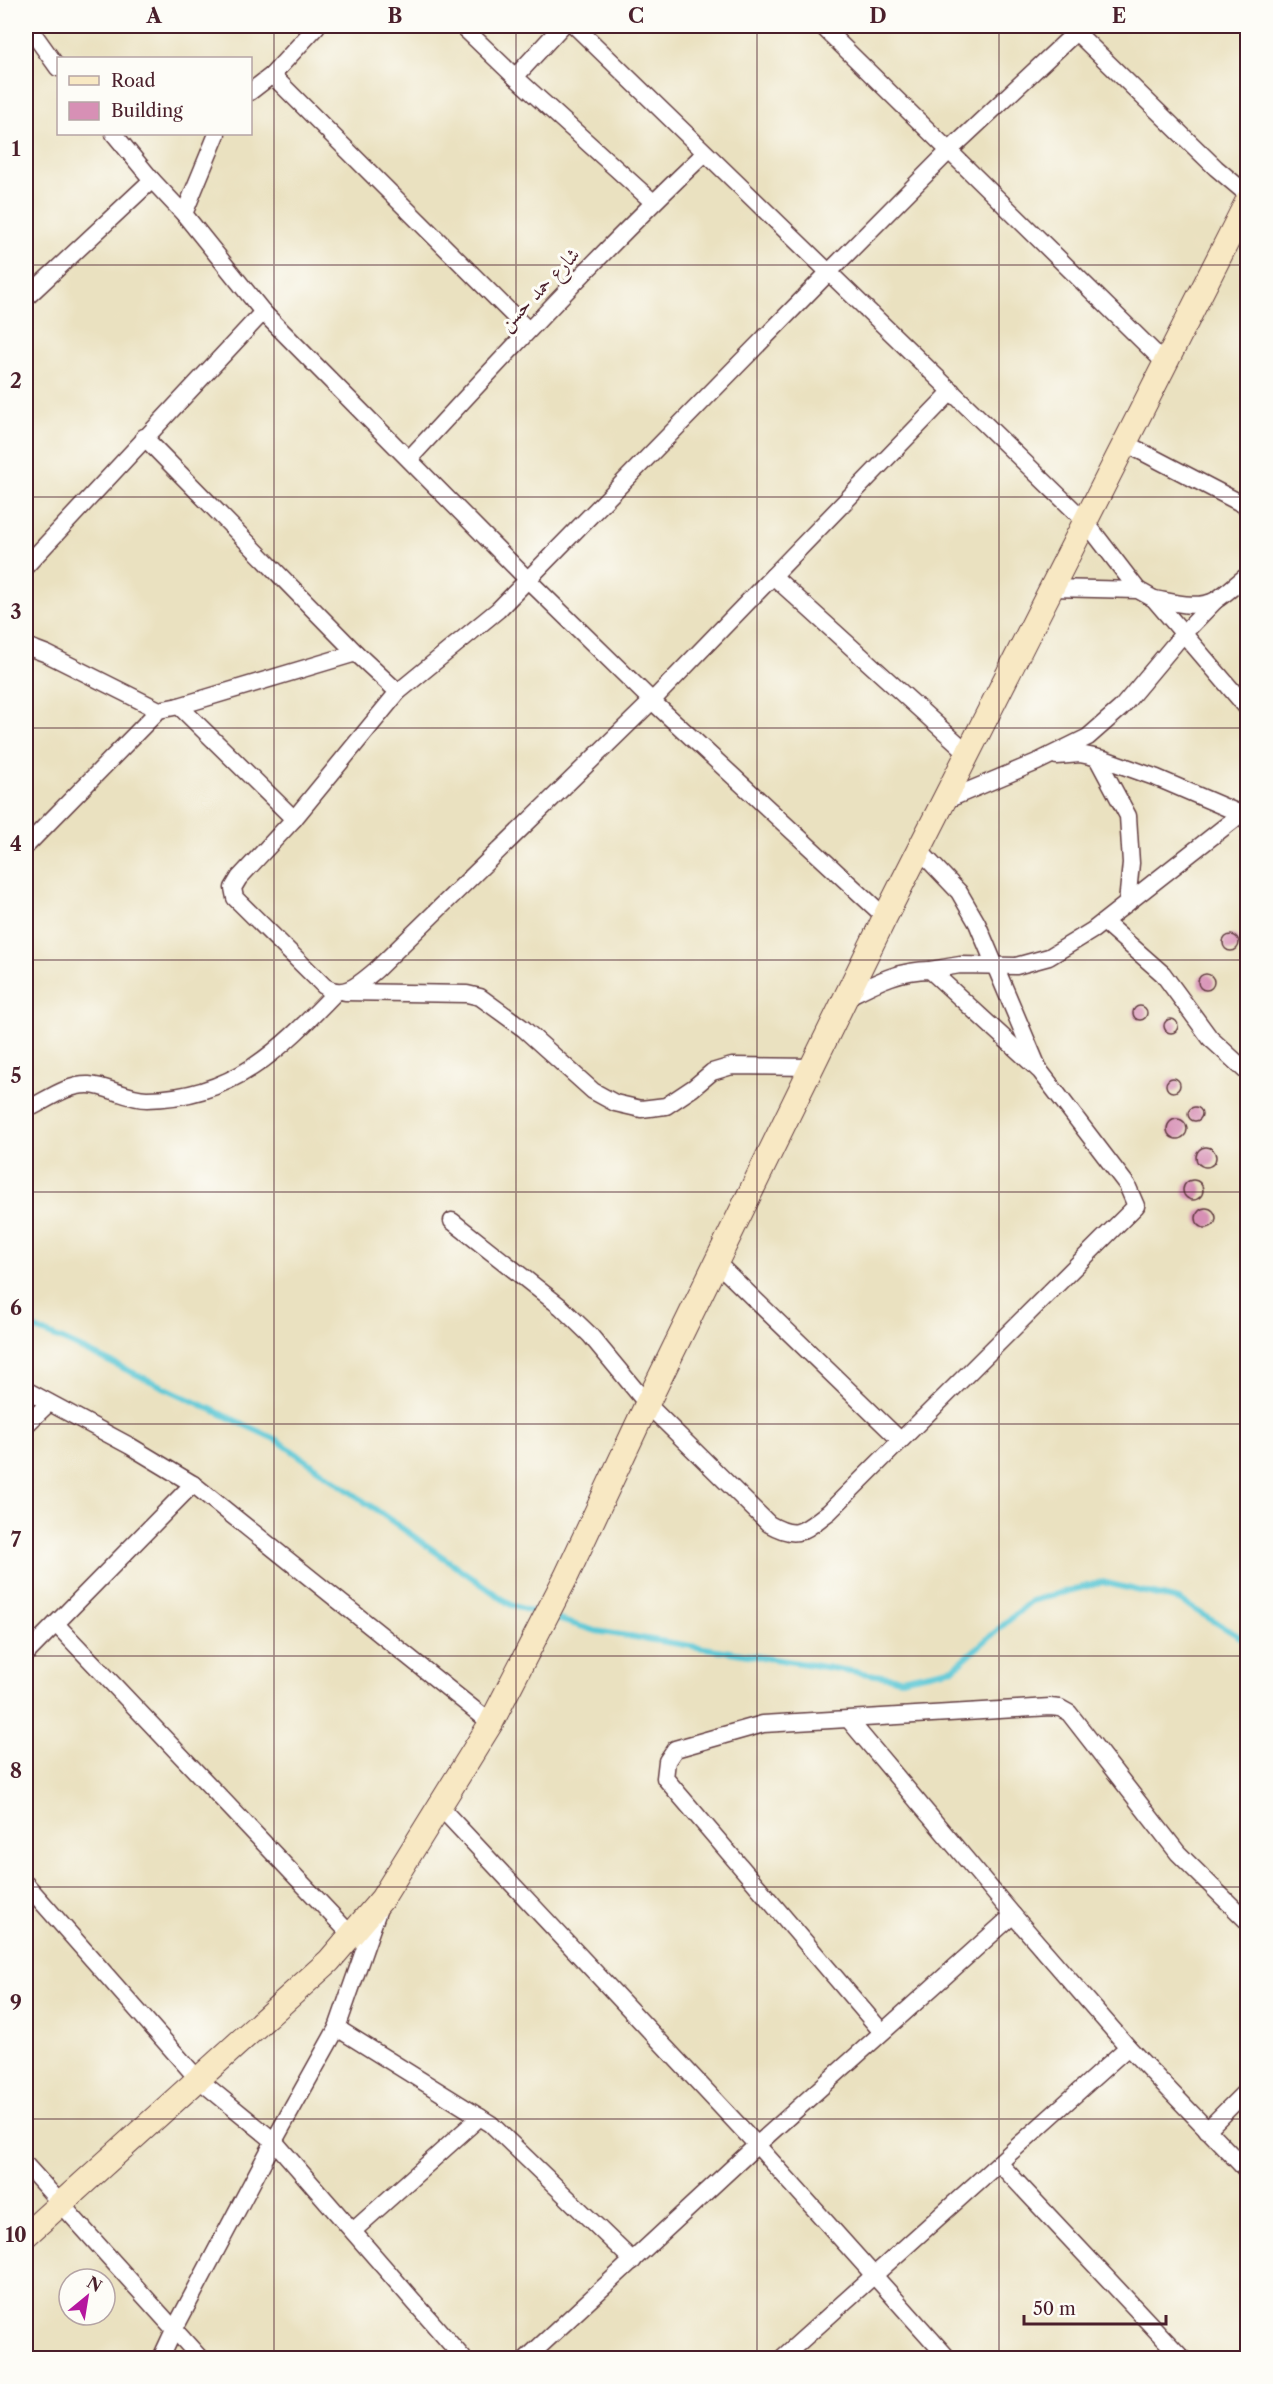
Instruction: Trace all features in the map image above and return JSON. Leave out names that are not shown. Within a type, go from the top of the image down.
[{"type":"street","points":[[28,26],[57,67]]},
{"type":"street","points":[[252,90],[272,75],[318,26]]},
{"type":"street","points":[[462,26],[653,202]]},
{"type":"street","points":[[515,77],[562,26]]},
{"type":"street","points":[[575,26],[1085,521],[1138,590]]},
{"type":"street","points":[[822,26],[1166,364]]},
{"type":"street","points":[[812,1067],[732,1066],[712,1072],[666,1106],[641,1109],[615,1103],[593,1091],[524,1029],[480,997],[467,994],[340,992],[324,986],[235,898],[233,888],[238,878],[294,819],[398,692],[498,610],[828,272],[1073,29],[1216,168],[1248,195]]},
{"type":"street","points":[[272,75],[528,330]]},
{"type":"street","points":[[115,135],[184,214],[262,312],[527,579],[652,701],[885,917]]},
{"type":"street","points":[[184,214],[217,135]]},
{"type":"street","name":"شارع حمد حسن","points":[[409,459],[528,330],[653,202],[705,153]]},
{"type":"street","points":[[26,298],[152,180]]},
{"type":"street","points":[[26,2235],[197,2078],[310,1979],[352,1936],[382,1899],[491,1723],[566,1577],[647,1404],[885,917],[1248,200]]},
{"type":"street","points":[[26,567],[262,312]]},
{"type":"street","points":[[26,1110],[64,1089],[78,1086],[90,1085],[145,1099],[196,1093],[225,1084],[248,1071],[293,1037],[340,992],[376,970],[652,701],[952,391]]},
{"type":"street","points":[[144,437],[356,653],[398,692]]},
{"type":"street","points":[[1125,443],[1248,507]]},
{"type":"street","points":[[944,801],[1088,737],[1121,708],[1183,634],[1216,600],[1248,575]]},
{"type":"street","points":[[773,576],[969,753]]},
{"type":"street","points":[[1051,588],[1138,590],[1154,598],[1177,603],[1200,604],[1216,600]]},
{"type":"street","points":[[1154,598],[1248,709]]},
{"type":"street","points":[[26,646],[47,654],[159,710]]},
{"type":"street","points":[[26,846],[159,710],[356,653]]},
{"type":"street","points":[[179,706],[294,819]]},
{"type":"street","points":[[1047,757],[1080,754],[1097,758],[1157,778],[1244,814]]},
{"type":"street","points":[[1097,758],[1128,816],[1131,862],[1127,903]]},
{"type":"street","points":[[847,997],[890,975],[911,970],[930,970],[960,965],[1016,966],[1048,957],[1104,922],[1244,814]]},
{"type":"street","points":[[919,850],[959,892],[977,922],[1040,1071]]},
{"type":"street","points":[[1104,922],[1163,974],[1210,1038],[1248,1073]]},
{"type":"street","points":[[452,1221],[561,1307],[590,1335],[647,1404],[769,1524],[785,1533],[801,1532],[829,1512],[1136,1206],[1127,1185],[1040,1071],[930,970]]},
{"type":"street","points":[[716,1262],[900,1440]]},
{"type":"street","points":[[26,1390],[130,1446],[193,1484],[491,1723]]},
{"type":"street","points":[[26,1425],[49,1403]]},
{"type":"street","points":[[26,1654],[193,1484]]},
{"type":"street","points":[[56,1624],[352,1936]]},
{"type":"street","points":[[882,2032],[665,1778],[667,1761],[675,1749],[763,1724],[1060,1708],[1069,1713],[1179,1853],[1248,1922]]},
{"type":"street","points":[[849,1720],[1012,1915],[1128,2046],[1248,2172]]},
{"type":"street","points":[[440,1807],[474,1846],[757,2145],[948,2358]]},
{"type":"street","points":[[26,1884],[197,2078],[274,2140],[463,2358]]},
{"type":"street","points":[[161,2358],[274,2140],[337,2028],[382,1899]]},
{"type":"street","points":[[527,2358],[757,2145],[1012,1915]]},
{"type":"street","points":[[337,2028],[480,2117],[505,2137],[633,2261]]},
{"type":"street","points":[[782,2358],[1128,2046]]},
{"type":"street","points":[[1207,2130],[1248,2089]]},
{"type":"street","points":[[353,2231],[480,2117]]},
{"type":"street","points":[[999,2163],[1182,2358]]},
{"type":"street","points":[[26,2165],[200,2358]]},
{"type":"building","points":[[1228,935],[1234,935],[1239,943],[1237,949],[1228,951],[1223,946],[1223,940]]},
{"type":"building","points":[[1203,974],[1209,974],[1214,982],[1212,988],[1203,990],[1198,985],[1198,979]]},
{"type":"building","points":[[1137,1006],[1143,1006],[1147,1013],[1143,1020],[1137,1020],[1133,1016],[1133,1010]]},
{"type":"building","points":[[1168,1019],[1174,1019],[1178,1026],[1174,1033],[1168,1033],[1164,1029],[1164,1023]]},
{"type":"building","points":[[1173,1078],[1178,1080],[1180,1085],[1178,1090],[1173,1092],[1168,1090],[1166,1085],[1168,1080]]},
{"type":"building","points":[[1192,1107],[1198,1107],[1202,1114],[1198,1121],[1192,1121],[1188,1117],[1188,1111]]},
{"type":"building","points":[[1177,1119],[1184,1122],[1187,1129],[1184,1136],[1177,1139],[1170,1136],[1167,1129],[1170,1122]]},
{"type":"building","points":[[1206,1147],[1213,1150],[1216,1157],[1213,1164],[1206,1167],[1199,1164],[1196,1157],[1199,1150]]},
{"type":"building","points":[[1193,1180],[1200,1183],[1203,1190],[1200,1197],[1193,1200],[1186,1197],[1183,1190],[1186,1183]]},
{"type":"building","points":[[1206,1208],[1213,1211],[1216,1218],[1213,1225],[1206,1228],[1199,1225],[1196,1218],[1199,1211]]},
{"type":"waterway","points":[[26,1325],[277,1440],[511,1605],[540,1614]]},
{"type":"waterway","points":[[550,1617],[596,1631],[901,1679],[954,1668],[1031,1601],[1102,1582],[1179,1600],[1248,1642]]}]
